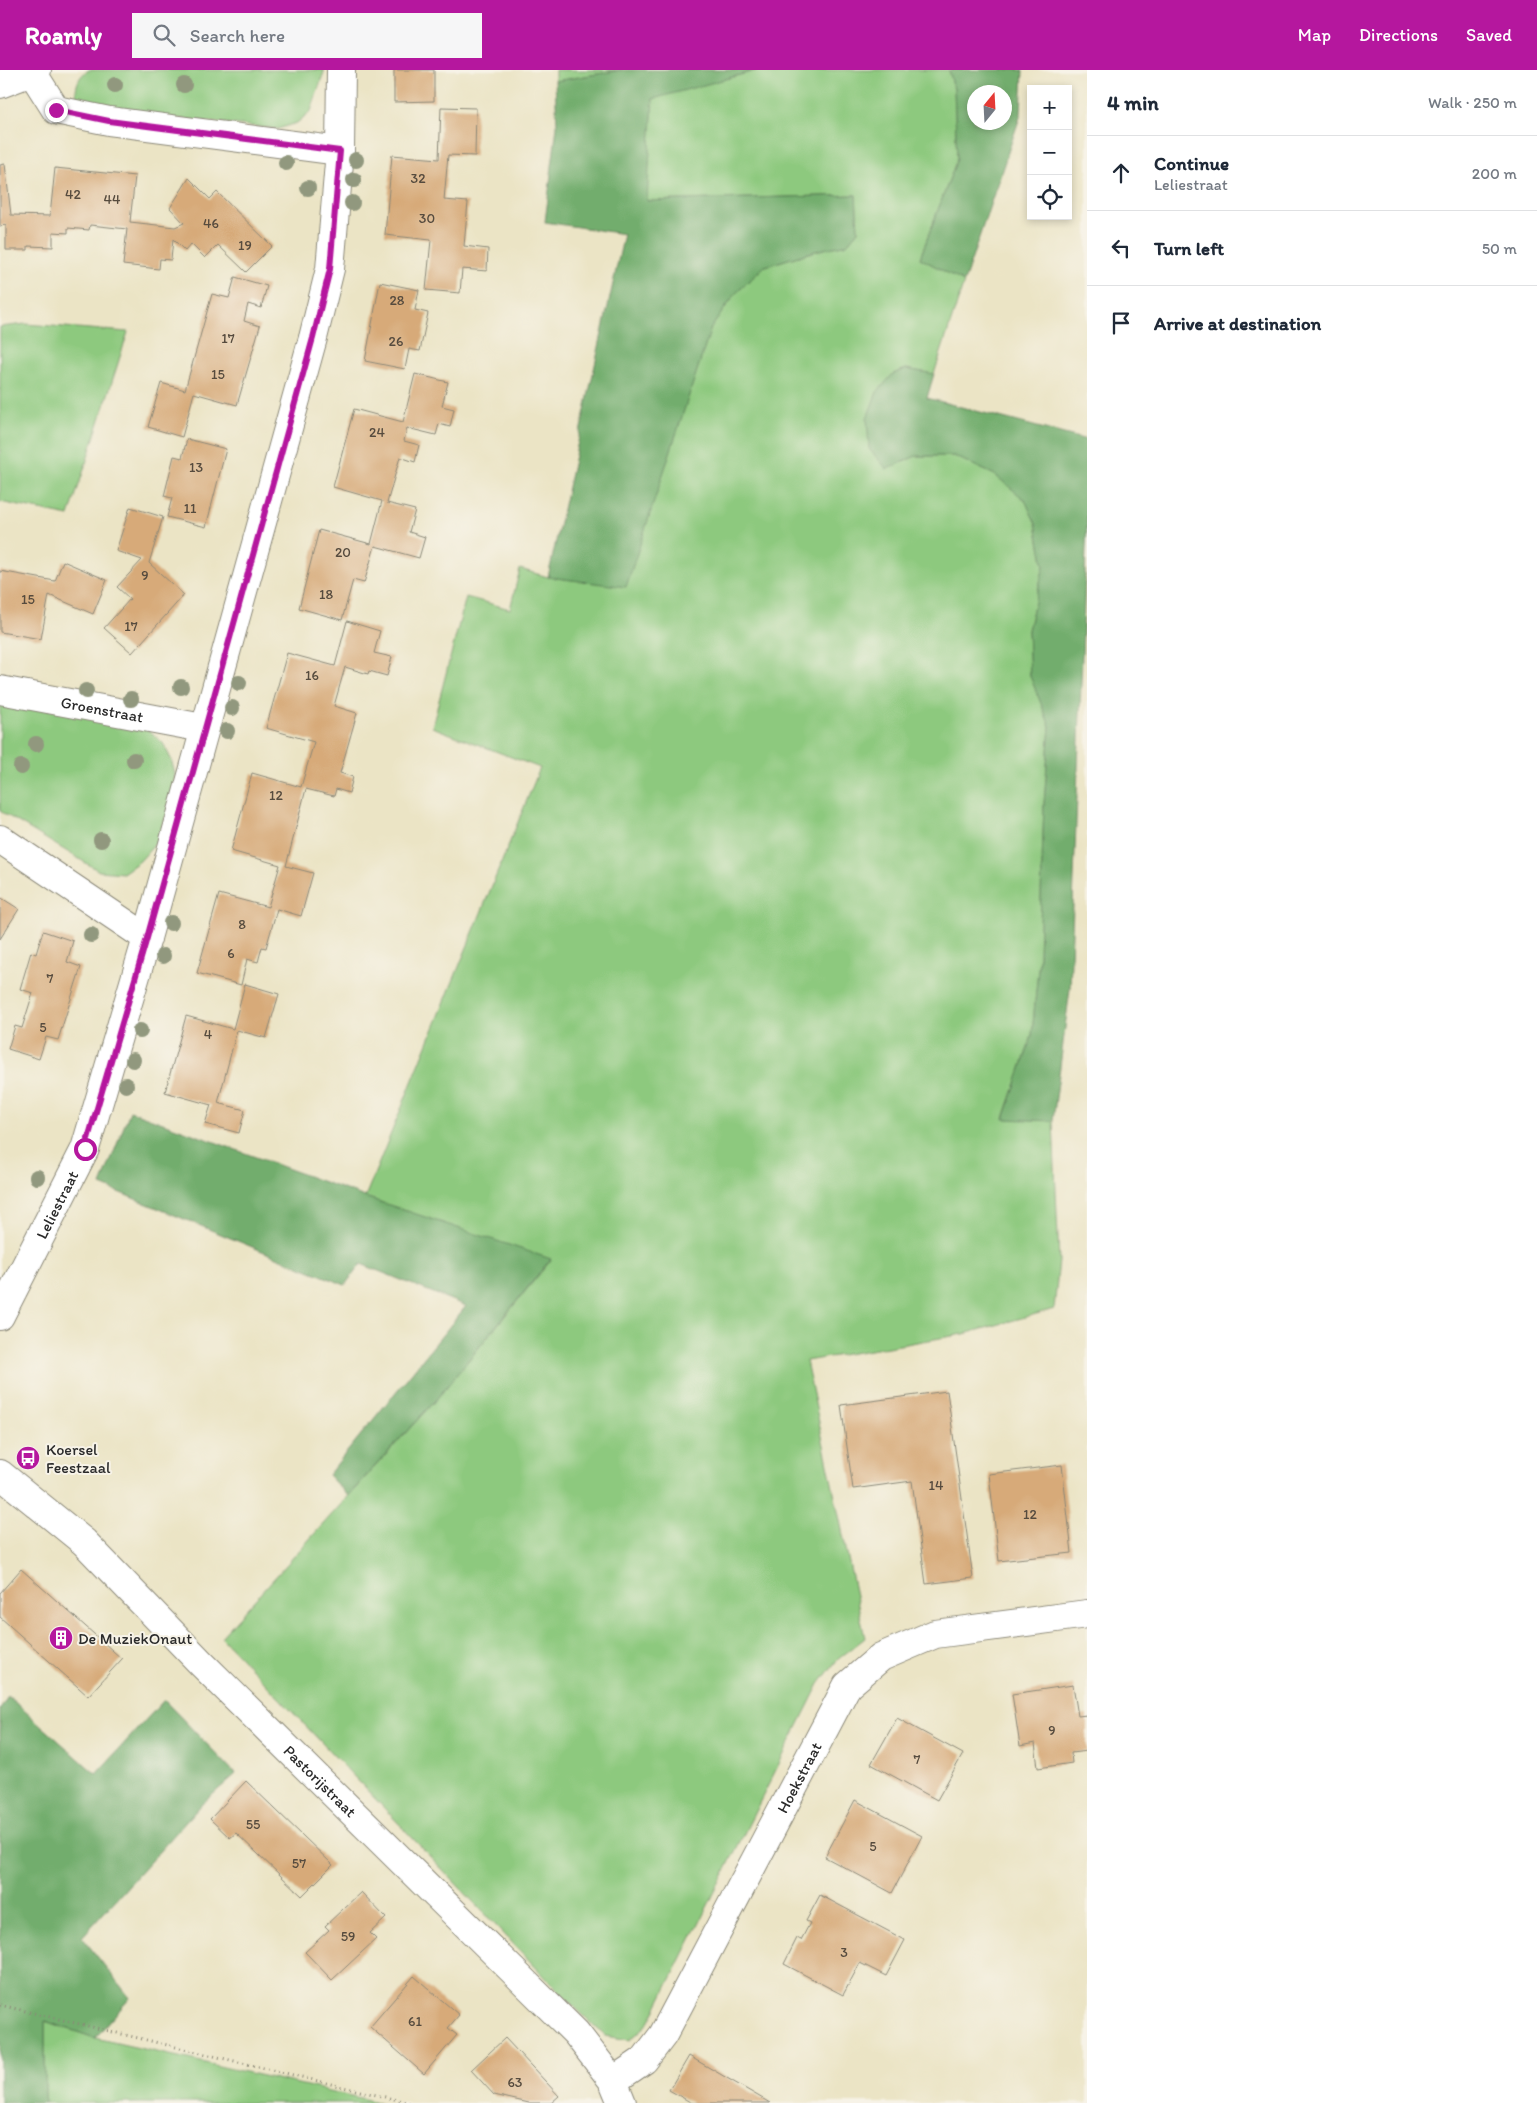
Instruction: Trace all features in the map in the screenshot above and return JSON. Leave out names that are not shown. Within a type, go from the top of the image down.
[{"type":"street","name":"Leliestraat","points":[[0,1316],[85,1149],[147,938],[313,338],[330,269],[340,151],[340,70]]},
{"type":"street","points":[[0,84],[34,71],[56,110],[109,121],[340,151]]},
{"type":"street","name":"Groenstraat","points":[[0,690],[204,728]]},
{"type":"street","points":[[0,839],[147,938]]},
{"type":"street","name":"Pastorijstraat","points":[[0,1474],[84,1542],[202,1664],[576,2032],[618,2092]]},
{"type":"street","name":"Hoekstraat","points":[[618,2092],[663,2035],[846,1686],[881,1656],[935,1634],[1087,1614]]},
{"type":"path","points":[[0,2005],[410,2103]]},
{"type":"green space","points":[[89,70],[324,70],[324,72],[311,111],[297,123],[278,129],[108,111],[90,107],[80,101],[76,92],[80,78]]},
{"type":"green space","points":[[555,70],[622,70],[555,81]]},
{"type":"green space","points":[[622,70],[758,70],[653,99],[647,201],[856,195],[858,231],[847,244],[815,251],[765,266],[735,294],[711,328],[626,587],[548,577],[624,234],[545,222],[557,126],[555,81]]},
{"type":"green space","points":[[758,70],[949,70],[954,89],[957,159],[920,258],[964,282],[934,374],[906,369],[893,374],[887,469],[916,456],[954,456],[995,475],[1025,499],[1036,524],[1044,566],[1028,630],[1030,675],[1050,726],[1044,804],[1039,958],[1032,1036],[1004,1118],[1053,1121],[1059,1261],[1054,1309],[964,1334],[806,1361],[865,1638],[837,1660],[819,1684],[649,2023],[630,2040],[605,2036],[564,1997],[221,1637],[439,1396],[551,1260],[365,1197],[540,768],[432,727],[466,597],[510,609],[520,569],[548,577],[626,586],[711,328],[735,294],[765,266],[815,251],[847,244],[858,231],[856,195],[646,201],[653,98]]},
{"type":"green space","points":[[949,70],[1023,70],[1021,114],[964,282],[920,258],[957,159],[954,89]]},
{"type":"green space","points":[[26,324],[128,332],[69,516],[0,502],[0,327]]},
{"type":"green space","points":[[906,369],[934,374],[927,398],[1087,440],[1087,519],[1070,989],[1053,1121],[1004,1119],[1032,1036],[1039,958],[1044,804],[1050,726],[1030,676],[1028,630],[1044,566],[1036,524],[1025,500],[995,475],[954,456],[916,456],[887,469],[869,449],[867,418],[877,392],[893,374]]},
{"type":"green space","points":[[0,699],[147,729],[163,743],[171,759],[175,774],[172,800],[156,843],[140,861],[123,873],[99,871],[0,811]]},
{"type":"green space","points":[[130,1111],[365,1197],[551,1259],[439,1396],[348,1496],[328,1475],[466,1306],[361,1264],[345,1285],[101,1185]]},
{"type":"green space","points":[[8,1696],[96,1774],[164,1700],[236,1774],[203,1803],[82,1937],[130,1998],[95,2038],[45,2021],[45,2103],[0,2103],[0,1710]]},
{"type":"green space","points":[[45,2021],[95,2038],[382,2103],[45,2103]]},
{"type":"building","points":[[394,70],[434,70],[434,101],[394,102]]},
{"type":"building","points":[[441,107],[476,108],[475,156],[448,155],[444,200],[468,202],[464,246],[488,249],[487,271],[462,269],[460,293],[426,290],[431,240],[385,235],[392,155],[439,159]]},
{"type":"building","points":[[5,164],[11,215],[50,216],[55,168],[135,176],[130,222],[175,227],[184,223],[170,208],[189,178],[210,199],[217,192],[272,246],[246,272],[218,245],[205,258],[191,244],[185,251],[173,239],[171,260],[160,259],[159,269],[123,265],[127,229],[90,225],[89,230],[68,228],[68,233],[53,232],[53,247],[28,246],[28,250],[6,250],[6,225],[0,226],[0,165]]},
{"type":"building","points":[[235,277],[267,286],[261,308],[248,304],[244,321],[260,326],[237,405],[194,393],[182,437],[148,427],[161,383],[185,390],[212,294],[229,298]]},
{"type":"building","points":[[380,282],[419,290],[415,310],[428,313],[420,351],[409,349],[405,369],[365,361]]},
{"type":"building","points":[[415,374],[448,382],[442,406],[454,409],[450,427],[439,424],[436,435],[407,428],[404,441],[419,445],[415,462],[400,457],[387,503],[415,510],[409,532],[425,537],[419,558],[375,546],[364,583],[353,580],[342,620],[299,608],[319,530],[371,544],[382,501],[333,487],[354,409],[403,422]]},
{"type":"building","points":[[187,439],[226,449],[206,527],[167,517],[172,498],[164,496],[174,456],[182,458]]},
{"type":"building","points":[[130,507],[163,517],[149,563],[184,595],[132,653],[104,628],[130,599],[117,587],[142,560],[116,551]]},
{"type":"building","points":[[63,561],[107,580],[93,614],[49,595],[41,639],[0,632],[0,571],[55,581]]},
{"type":"building","points":[[347,621],[380,631],[374,653],[392,657],[387,676],[369,671],[368,674],[345,667],[334,706],[357,713],[340,773],[353,777],[349,793],[336,789],[334,796],[306,789],[286,866],[313,873],[301,916],[277,909],[266,948],[262,947],[258,962],[247,959],[241,985],[197,973],[219,894],[268,907],[280,865],[231,851],[252,773],[301,787],[314,742],[266,728],[287,653],[335,666]]},
{"type":"building","points":[[0,897],[19,909],[0,939]]},
{"type":"building","points":[[43,931],[73,941],[67,962],[81,967],[58,1040],[46,1037],[39,1059],[8,1049],[15,1026],[22,1028],[33,993],[20,989],[31,952],[36,954]]},
{"type":"building","points":[[245,984],[279,994],[266,1038],[237,1030],[218,1103],[245,1110],[239,1133],[205,1124],[211,1105],[165,1092],[186,1016],[233,1029]]},
{"type":"building","points":[[947,1391],[973,1578],[926,1584],[912,1481],[853,1489],[841,1405]]},
{"type":"building","points":[[1062,1465],[1072,1553],[999,1561],[989,1474]]},
{"type":"building","name":"De MuziekOnaut","points":[[21,1569],[122,1659],[88,1696],[0,1617],[0,1593]]},
{"type":"building","points":[[1073,1685],[1078,1716],[1087,1715],[1087,1751],[1071,1753],[1072,1763],[1038,1768],[1035,1743],[1020,1746],[1012,1694]]},
{"type":"building","points":[[897,1718],[963,1754],[937,1800],[871,1764]]},
{"type":"building","points":[[246,1781],[333,1865],[302,1896],[236,1833],[230,1838],[210,1819]]},
{"type":"building","points":[[855,1800],[922,1836],[892,1893],[825,1857]]},
{"type":"building","points":[[361,1892],[386,1918],[370,1933],[376,1939],[332,1980],[305,1952],[329,1930],[325,1926]]},
{"type":"building","points":[[820,1895],[905,1940],[886,1976],[860,1963],[843,1995],[784,1964],[797,1938],[801,1940],[810,1923],[806,1921]]},
{"type":"building","points":[[414,1976],[459,2015],[448,2028],[457,2035],[424,2074],[370,2027]]},
{"type":"building","points":[[505,2038],[559,2096],[551,2103],[529,2103],[494,2095],[471,2070]]},
{"type":"building","points":[[689,2056],[770,2103],[692,2103],[669,2090]]},
{"type":"place","name":"Koersel Feestzaal","points":[[28,1458]]},
{"type":"place","name":"De MuziekOnaut","points":[[61,1638]]},
{"type":"route","points":[[56,110],[109,121],[171,130],[340,151],[330,269],[313,338],[147,938],[85,1149]]}]
